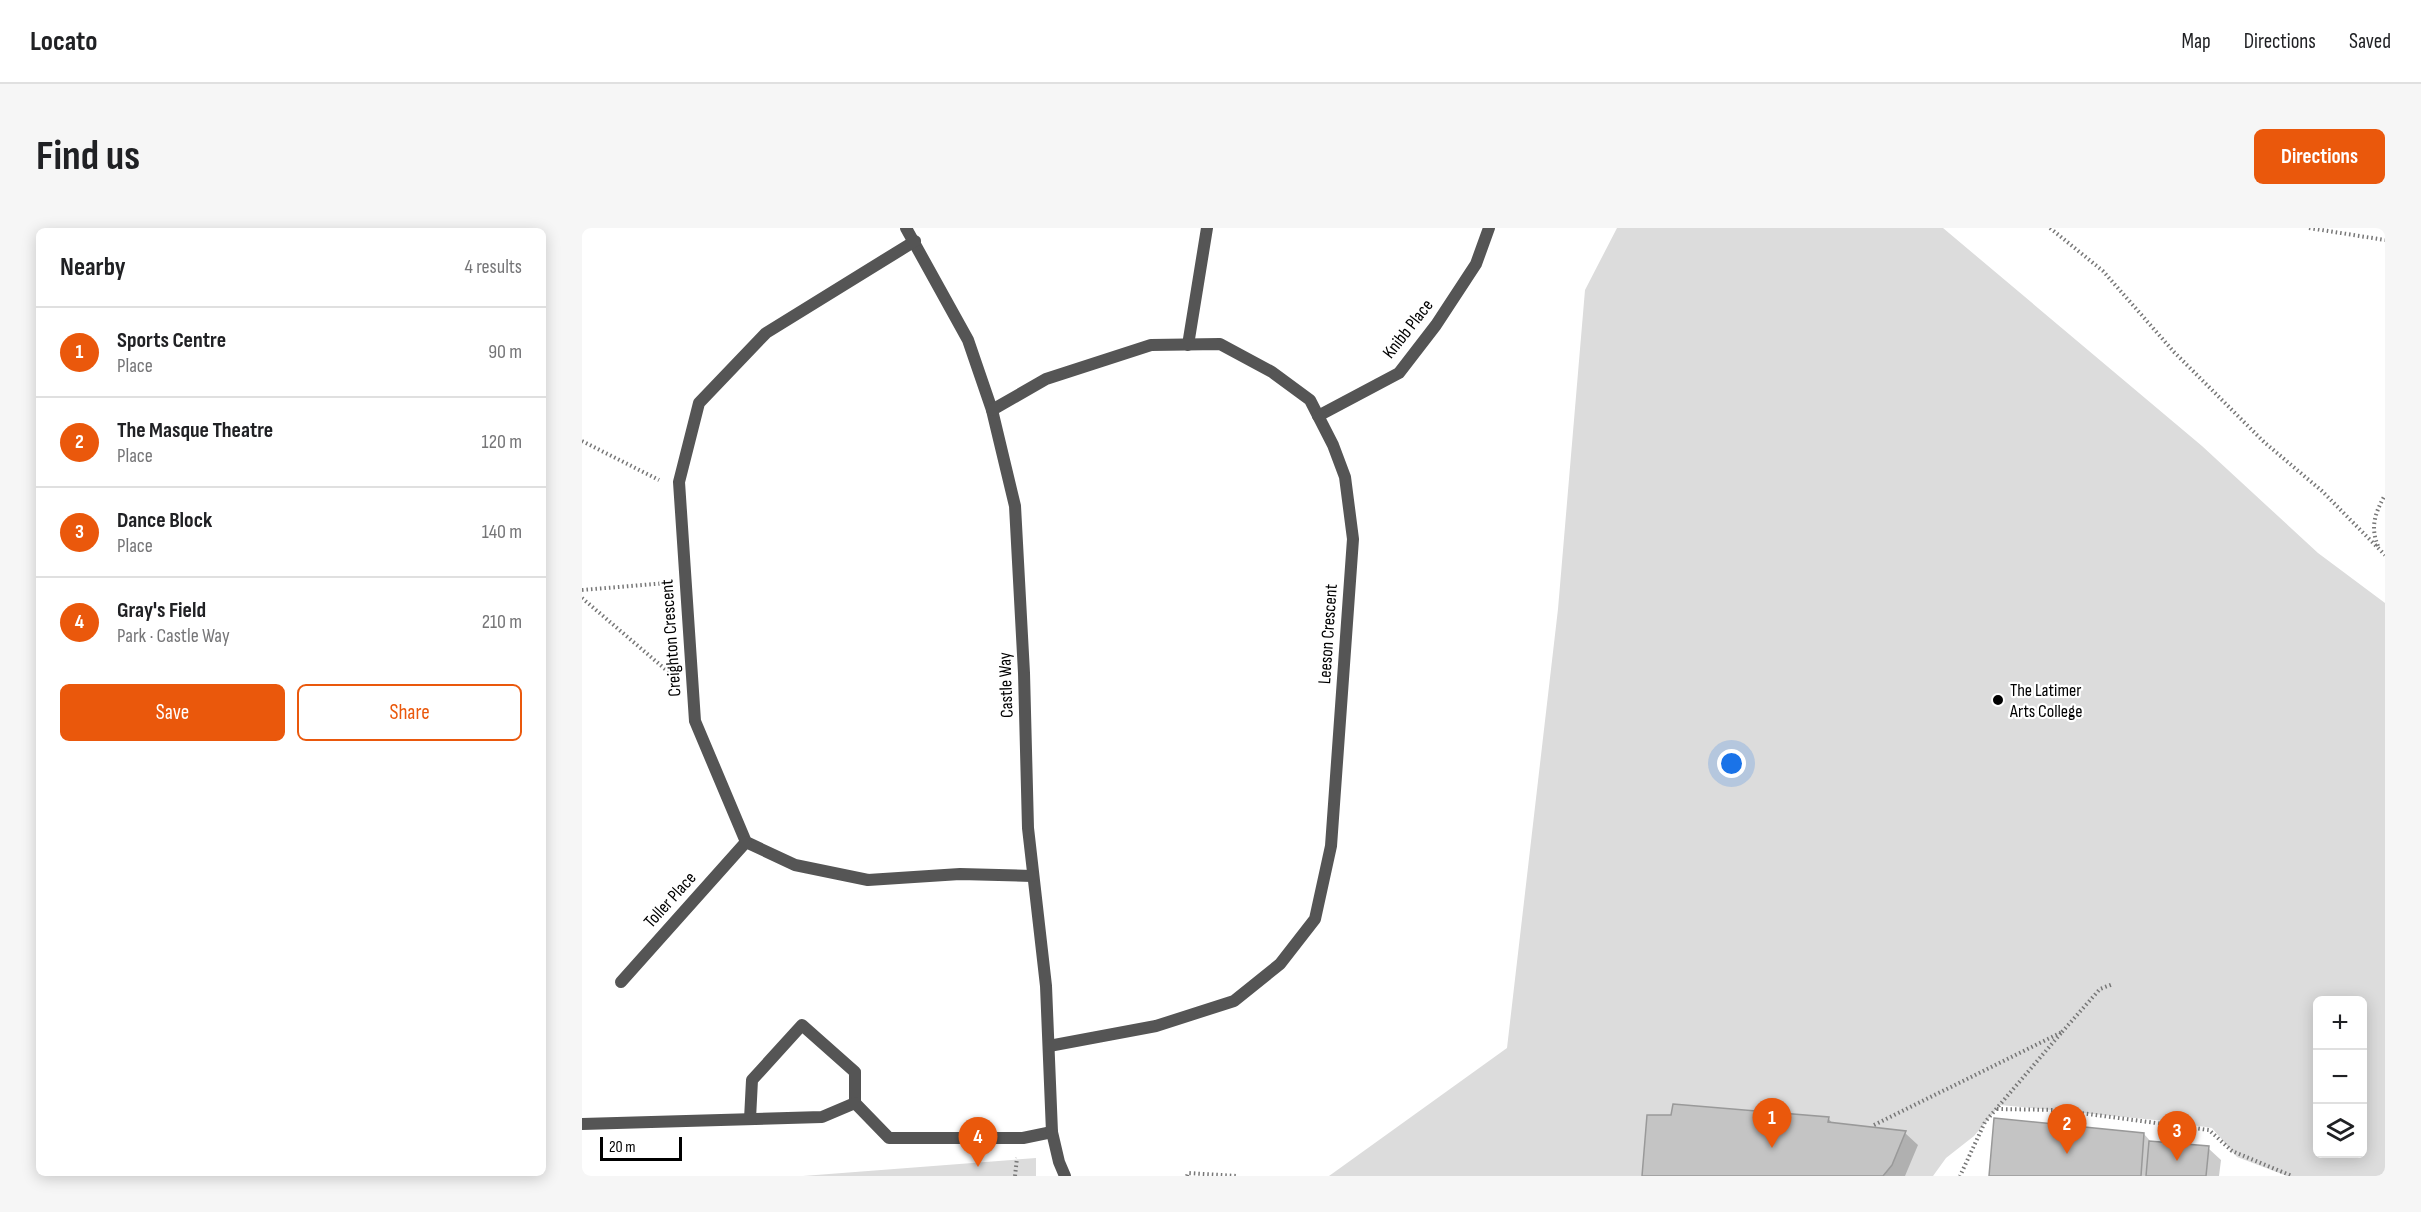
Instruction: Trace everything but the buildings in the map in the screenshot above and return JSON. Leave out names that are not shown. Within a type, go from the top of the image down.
[{"type":"street","name":"Castle Way","points":[[906,228],[968,340],[992,410],[1015,506],[1024,673],[1028,828],[1046,986],[1052,1132],[1065,1176]]},
{"type":"street","points":[[1188,345],[1207,228]]},
{"type":"street","name":"Knibb Place","points":[[1318,416],[1399,373],[1436,325],[1476,264],[1489,228]]},
{"type":"street","name":"Creighton Crescent","points":[[746,842],[695,721],[679,482],[699,403],[766,333],[915,241]]},
{"type":"street","name":"Leeson Crescent","points":[[992,410],[1046,379],[1095,361],[1151,345],[1220,344],[1272,372],[1310,400],[1345,477],[1353,539],[1331,846],[1315,919],[1280,964],[1233,1001],[1156,1026],[1049,1046]]},
{"type":"street","points":[[746,842],[795,865],[868,879],[960,874],[1032,876]]},
{"type":"street","name":"Toller Place","points":[[621,982],[746,842]]},
{"type":"street","points":[[750,1119],[752,1080],[802,1025],[855,1072],[855,1103],[889,1138],[1023,1137],[1052,1132]]},
{"type":"street","points":[[582,1125],[822,1117],[855,1103]]},
{"type":"path","points":[[2050,228],[2103,271],[2174,352],[2264,442],[2322,491],[2385,555]]},
{"type":"path","points":[[2309,228],[2385,240]]},
{"type":"path","points":[[582,441],[680,490]]},
{"type":"path","points":[[2379,550],[2373,534],[2375,513],[2385,495]]},
{"type":"path","points":[[582,590],[684,582]]},
{"type":"path","points":[[582,598],[693,693]]},
{"type":"path","points":[[1960,1176],[1985,1122],[2100,989],[2113,984]]},
{"type":"path","points":[[1874,1125],[2062,1032]]},
{"type":"path","points":[[1996,1109],[2078,1112],[2208,1131],[2232,1151],[2292,1176]]},
{"type":"path","points":[[1187,1176],[1188,1173],[1237,1176]]},
{"type":"shaded area","name":"The Latimer Arts College","points":[[1617,228],[1943,228],[2202,446],[2318,553],[2385,603],[2385,1176],[2287,1176],[2237,1157],[2212,1128],[2165,1121],[2000,1105],[1974,1136],[1946,1158],[1933,1176],[1329,1176],[1507,1048],[1558,609],[1585,290]]},
{"type":"shaded area","points":[[1036,1158],[1036,1176],[803,1176]]},
{"type":"place","name":"The Latimer Arts College","points":[[1998,700]]},
{"type":"place","name":"Sports Centre","points":[[1772,1148]]},
{"type":"place","name":"The Masque Theatre","points":[[2067,1154]]},
{"type":"place","name":"Dance Block","points":[[2177,1161]]},
{"type":"place","name":"Gray's Field","points":[[978,1167]]}]
